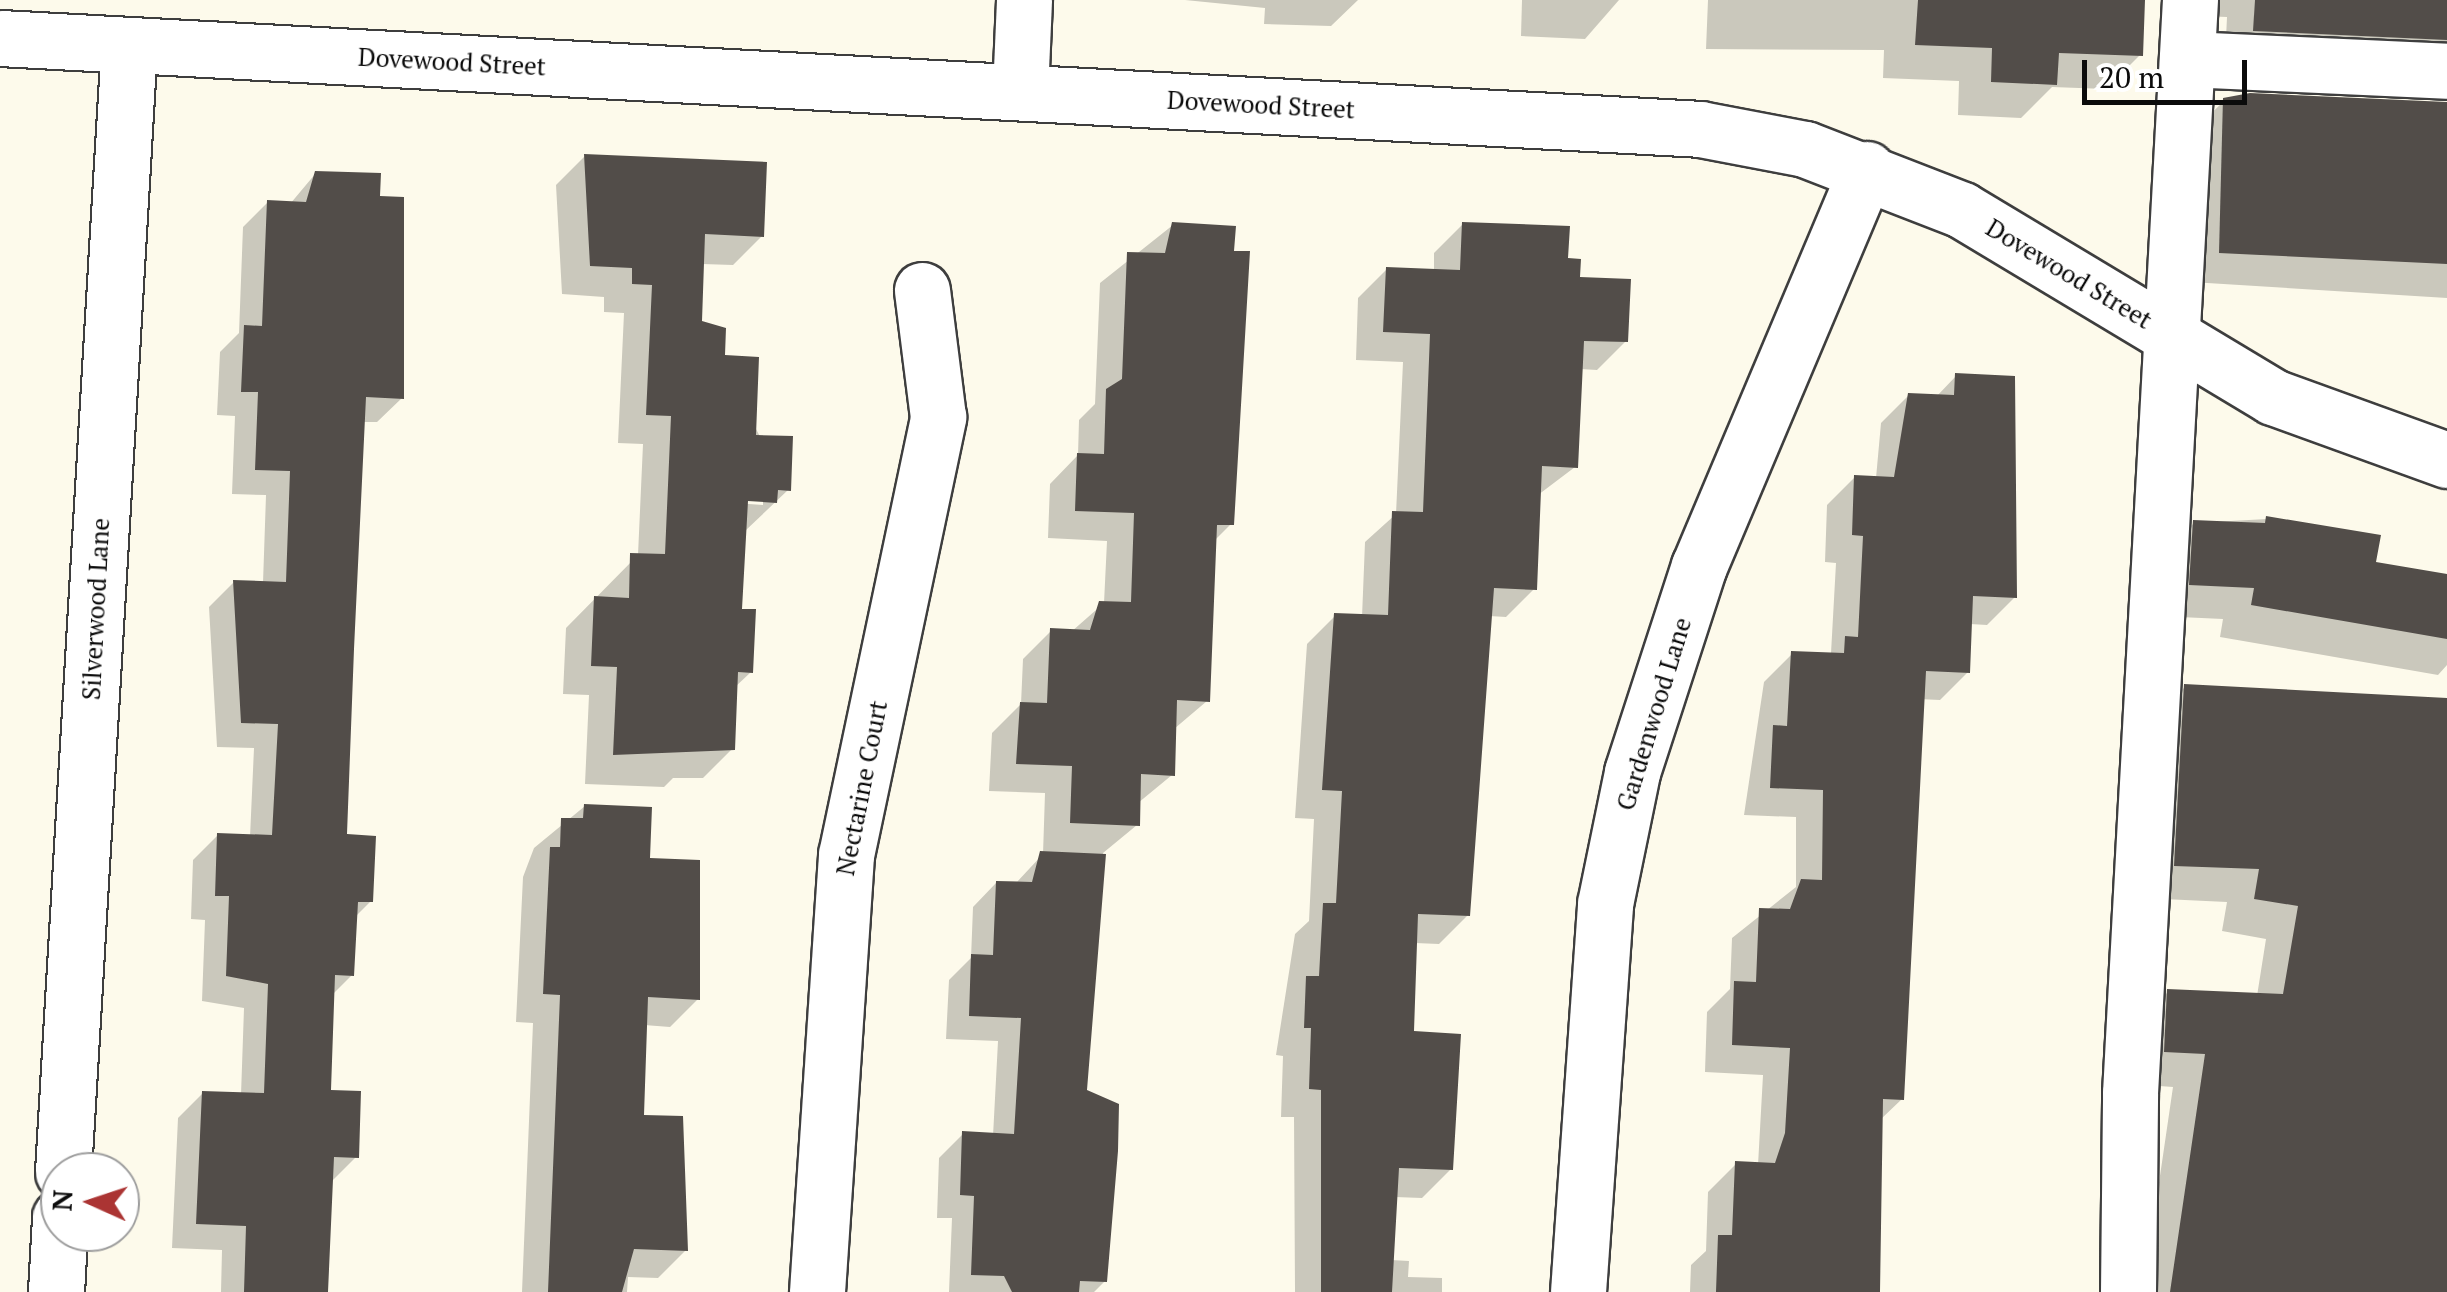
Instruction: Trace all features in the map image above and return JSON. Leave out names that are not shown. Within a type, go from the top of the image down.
[{"type":"street","points":[[1020,92],[1024,0]]},
{"type":"street","points":[[2128,1292],[2130,1093],[2190,0]]},
{"type":"street","name":"Dovewood Street","points":[[0,38],[1700,129],[1867,169],[1962,210],[2273,397],[2447,460]]},
{"type":"street","name":"Silverwood Lane","points":[[64,1152],[129,45]]},
{"type":"street","points":[[2187,59],[2447,70]]},
{"type":"street","name":"Gardenwood Lane","points":[[1578,1292],[1602,941],[1632,772],[1699,566],[1867,169]]},
{"type":"street","name":"Nectarine Court","points":[[816,1292],[846,855],[938,417],[922,290]]},
{"type":"street","points":[[56,1292],[58,1252]]},
{"type":"building","points":[[1918,0],[2145,0],[2143,56],[2059,53],[2057,85],[1991,82],[1992,48],[1915,45]]},
{"type":"building","points":[[2255,0],[2447,0],[2447,40],[2253,31]]},
{"type":"building","points":[[2250,93],[2447,102],[2447,264],[2219,253],[2223,98]]},
{"type":"building","points":[[584,154],[767,162],[764,237],[705,234],[702,321],[726,328],[725,355],[759,357],[756,435],[793,436],[791,491],[778,490],[777,503],[748,501],[742,609],[756,609],[753,673],[738,672],[735,750],[613,755],[617,667],[591,666],[594,596],[629,598],[630,553],[665,554],[671,416],[646,415],[652,285],[632,284],[632,268],[590,266]]},
{"type":"building","points":[[315,171],[381,173],[380,196],[404,197],[404,399],[366,397],[354,649],[347,834],[376,836],[373,902],[358,902],[354,976],[335,975],[331,1090],[361,1091],[359,1158],[334,1157],[328,1292],[244,1292],[246,1226],[196,1224],[202,1091],[264,1093],[268,984],[226,976],[229,896],[215,896],[217,833],[272,835],[278,724],[241,723],[233,580],[286,582],[290,471],[255,470],[258,392],[241,392],[244,325],[262,326],[267,200],[306,202]]},
{"type":"building","points":[[1172,222],[1236,226],[1234,251],[1250,251],[1234,525],[1217,525],[1210,702],[1177,700],[1175,776],[1141,774],[1140,826],[1070,823],[1072,766],[1016,764],[1020,702],[1047,703],[1050,628],[1090,630],[1099,601],[1131,602],[1134,513],[1075,511],[1077,453],[1104,454],[1106,389],[1122,379],[1127,252],[1165,253]]},
{"type":"building","points":[[1462,222],[1570,226],[1568,258],[1581,259],[1580,277],[1631,279],[1628,342],[1584,341],[1578,468],[1542,466],[1537,590],[1494,588],[1470,916],[1418,914],[1414,1031],[1461,1034],[1453,1170],[1399,1168],[1392,1292],[1321,1292],[1321,1090],[1309,1089],[1311,1028],[1304,1028],[1306,976],[1319,976],[1323,903],[1336,903],[1342,791],[1322,790],[1334,613],[1388,615],[1392,511],[1423,512],[1430,334],[1383,332],[1386,267],[1460,270]]},
{"type":"building","points":[[1955,373],[2015,376],[2017,598],[1973,596],[1970,673],[1926,671],[1904,1100],[1883,1099],[1880,1292],[1716,1292],[1718,1235],[1732,1235],[1735,1161],[1775,1163],[1785,1133],[1790,1048],[1732,1045],[1734,981],[1756,982],[1759,908],[1790,909],[1801,879],[1822,880],[1823,790],[1770,788],[1773,725],[1787,726],[1791,651],[1844,653],[1845,636],[1858,637],[1863,536],[1852,535],[1854,475],[1894,477],[1908,393],[1954,395]]},
{"type":"building","points":[[2266,516],[2381,535],[2376,562],[2447,574],[2447,639],[2251,605],[2254,588],[2189,585],[2193,520],[2265,523]]},
{"type":"building","points":[[2184,684],[2447,698],[2447,1292],[2170,1292],[2205,1054],[2164,1052],[2167,989],[2283,994],[2298,906],[2254,899],[2259,869],[2174,866]]},
{"type":"building","points":[[584,804],[652,807],[650,858],[700,860],[700,1000],[648,997],[644,1115],[683,1116],[688,1251],[634,1249],[622,1292],[548,1292],[560,995],[543,994],[550,847],[560,847],[561,818],[583,818]]},
{"type":"building","points":[[1040,851],[1106,854],[1087,1090],[1119,1104],[1118,1151],[1107,1282],[1080,1281],[1079,1292],[1012,1292],[1004,1276],[971,1275],[974,1196],[960,1195],[962,1131],[1014,1134],[1021,1018],[969,1016],[971,954],[993,955],[996,881],[1032,882]]}]
